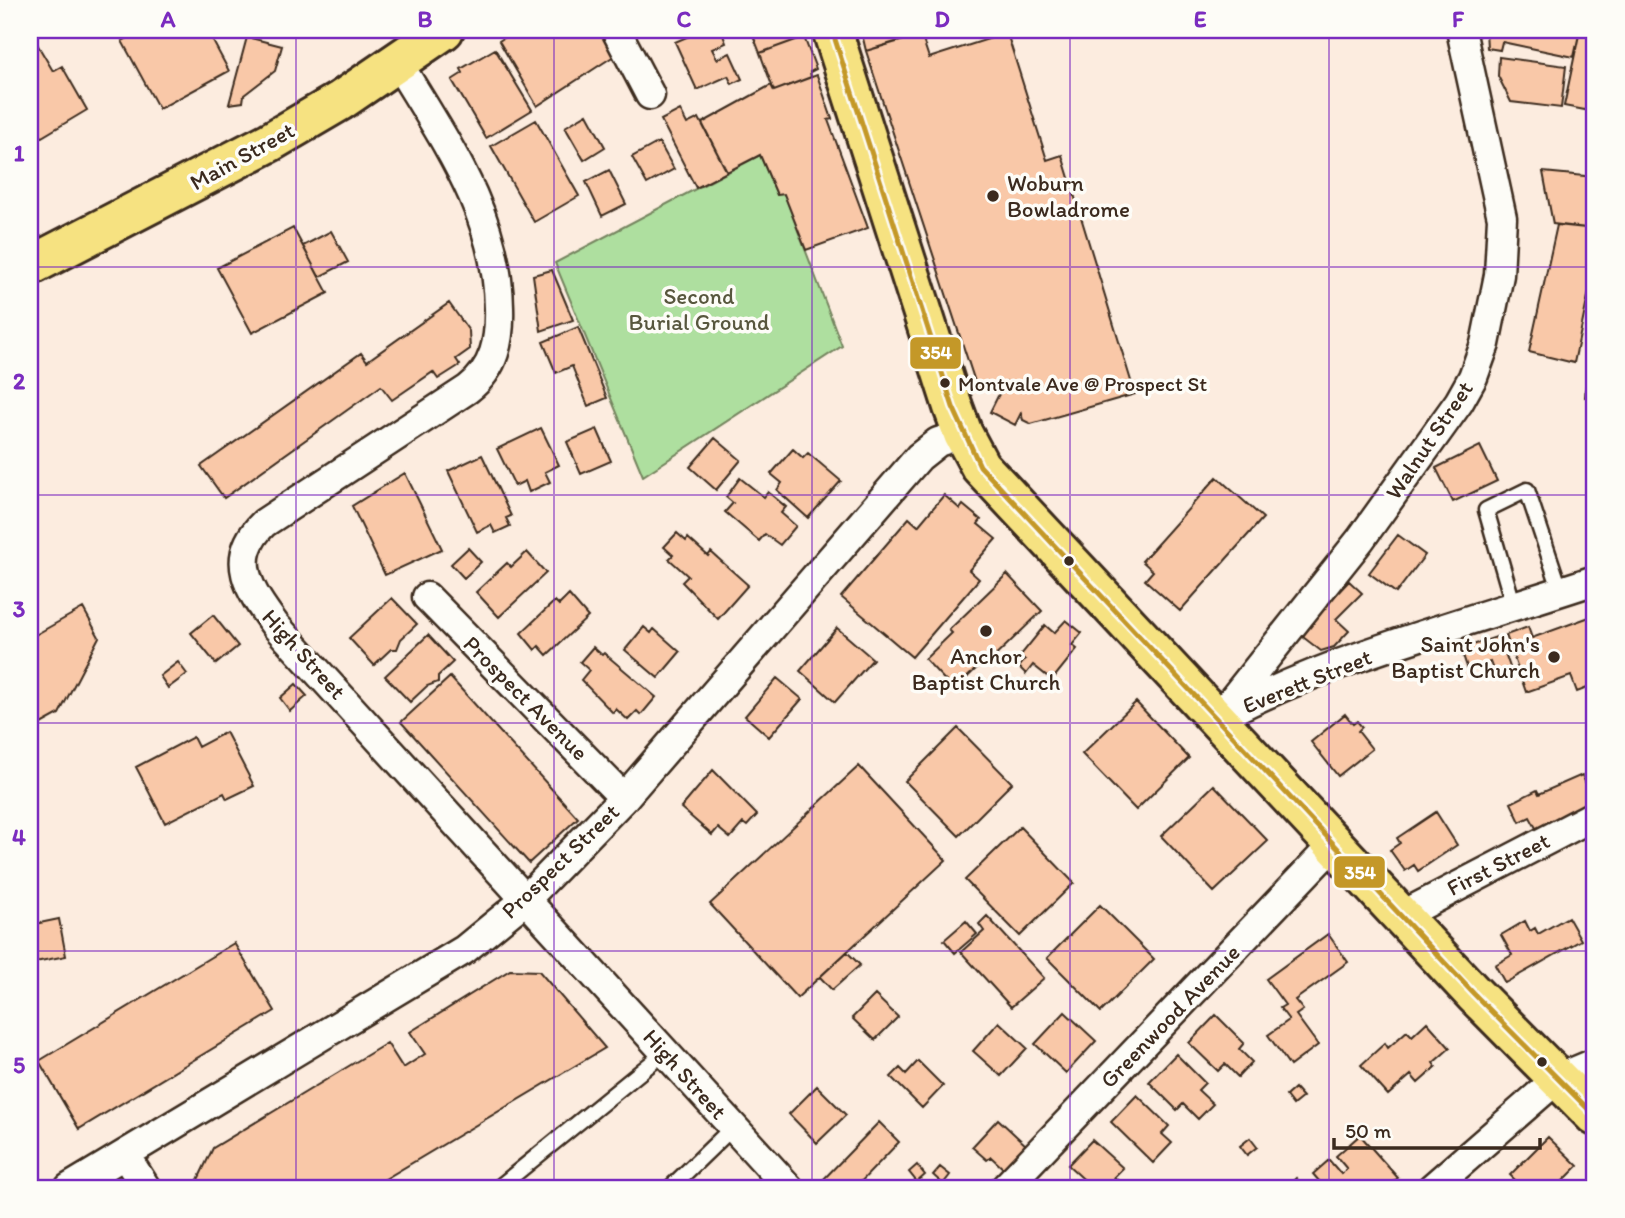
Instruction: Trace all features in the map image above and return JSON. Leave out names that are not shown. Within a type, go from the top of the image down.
[{"type":"main road","name":"Main Street","points":[[30,266],[270,142],[398,63],[444,30]]},
{"type":"main road","points":[[832,30],[963,434],[981,466],[1401,916],[1595,1116]]},
{"type":"street","points":[[616,30],[650,95]]},
{"type":"street","name":"Walnut Street","points":[[1219,718],[1360,540],[1459,402],[1473,377],[1488,334],[1502,245],[1502,218],[1466,64],[1461,30]]},
{"type":"street","name":"High Street","points":[[398,63],[454,155],[484,219],[495,254],[499,297],[494,355],[486,372],[468,389],[264,523],[247,547],[245,570],[252,593],[275,625],[789,1188]]},
{"type":"street","name":"Prospect Street","points":[[69,1188],[464,950],[525,900],[624,798],[919,457],[939,442],[963,434]]},
{"type":"street","name":"Everett Street","points":[[1219,718],[1278,687],[1595,580]]},
{"type":"street","name":"Prospect Avenue","points":[[427,597],[624,798]]},
{"type":"street","name":"First Street","points":[[1401,916],[1595,815]]},
{"type":"street","name":"Greenwood Avenue","points":[[1005,1188],[1334,844]]},
{"type":"street","points":[[1432,1188],[1558,1079],[1595,1063]]},
{"type":"street","points":[[125,1155],[146,1188]]},
{"type":"lane","points":[[1514,607],[1486,510],[1527,490],[1561,592]]},
{"type":"lane","points":[[498,1188],[666,1052]]},
{"type":"lane","points":[[670,1188],[733,1127]]},
{"type":"green space","name":"Second Burial Ground","points":[[760,155],[777,195],[784,194],[842,346],[643,476],[555,263]]},
{"type":"building","points":[[142,30],[207,30],[229,71],[159,109],[122,41]]},
{"type":"building","points":[[516,30],[604,30],[617,54],[537,106],[499,41]]},
{"type":"building","points":[[703,30],[721,30],[726,43],[712,49],[717,59],[730,53],[742,79],[732,84],[728,76],[697,90],[675,42]]},
{"type":"building","points":[[751,30],[801,30],[804,37],[760,53]]},
{"type":"building","points":[[861,30],[938,30],[866,51]]},
{"type":"building","points":[[1486,30],[1580,30],[1574,57],[1502,42],[1500,50],[1487,48]]},
{"type":"building","points":[[1580,30],[1595,30],[1595,112],[1564,106]]},
{"type":"building","points":[[30,32],[53,71],[62,66],[87,110],[30,144]]},
{"type":"building","name":"Woburn Bowladrome","points":[[1007,33],[1047,160],[1062,155],[1135,394],[1031,424],[1023,420],[1021,413],[1015,425],[990,412],[1005,382],[978,391],[866,51],[921,34],[929,58]]},
{"type":"building","points":[[247,37],[282,46],[275,71],[244,95],[243,102],[229,104]]},
{"type":"building","points":[[804,37],[816,69],[810,72],[811,77],[774,91],[760,53]]},
{"type":"building","points":[[495,49],[532,110],[486,138],[452,80],[463,73],[461,69]]},
{"type":"building","points":[[1499,57],[1566,66],[1561,108],[1511,102],[1498,76]]},
{"type":"building","points":[[817,75],[832,119],[828,120],[868,228],[806,250],[784,194],[777,195],[760,155],[727,172],[702,123],[771,85],[774,91]]},
{"type":"building","points":[[680,110],[687,124],[699,118],[727,172],[696,188],[661,120]]},
{"type":"building","points":[[587,114],[605,147],[584,160],[565,127]]},
{"type":"building","points":[[536,120],[579,196],[534,222],[491,146]]},
{"type":"building","points":[[659,142],[674,169],[647,184],[632,157]]},
{"type":"building","points":[[609,170],[626,204],[602,216],[586,182]]},
{"type":"building","points":[[1543,172],[1595,177],[1595,229],[1553,224]]},
{"type":"building","points":[[1557,225],[1595,229],[1595,263],[1574,363],[1529,352]]},
{"type":"building","points":[[293,228],[328,293],[252,333],[217,268]]},
{"type":"building","points":[[331,231],[348,262],[319,277],[303,246]]},
{"type":"building","points":[[552,270],[573,320],[541,331],[533,275]]},
{"type":"building","points":[[449,303],[469,331],[470,349],[456,359],[460,365],[438,379],[433,372],[392,400],[381,386],[224,498],[201,466],[361,353],[367,361]]},
{"type":"building","points":[[578,327],[607,398],[588,406],[572,366],[556,373],[543,342]]},
{"type":"building","points":[[1587,372],[1595,373],[1595,398],[1585,397]]},
{"type":"building","points":[[541,428],[559,465],[545,472],[550,482],[529,492],[525,481],[515,486],[497,449]]},
{"type":"building","points":[[597,429],[611,461],[581,474],[567,442]]},
{"type":"building","points":[[715,438],[741,460],[716,490],[690,467]]},
{"type":"building","points":[[1480,446],[1497,481],[1453,502],[1436,468]]},
{"type":"building","points":[[793,449],[803,458],[808,453],[841,481],[808,518],[777,490],[782,483],[771,474]]},
{"type":"building","points":[[482,455],[511,516],[506,518],[510,526],[495,533],[491,525],[477,532],[448,471]]},
{"type":"building","points":[[405,473],[442,549],[385,575],[352,506]]},
{"type":"building","points":[[1217,477],[1263,518],[1180,611],[1145,580],[1153,571],[1142,561]]},
{"type":"building","points":[[740,478],[764,497],[768,492],[786,507],[781,513],[796,526],[780,545],[765,534],[759,541],[725,512],[733,503],[726,497]]},
{"type":"building","points":[[944,495],[960,509],[963,505],[981,520],[978,524],[996,539],[969,570],[979,579],[912,657],[841,597],[909,518],[918,526]]},
{"type":"building","points":[[677,533],[686,541],[688,538],[708,556],[711,552],[748,585],[718,619],[682,582],[688,576],[669,559],[673,555],[664,547]]},
{"type":"building","points":[[1398,535],[1425,555],[1396,593],[1369,573]]},
{"type":"building","points":[[468,548],[481,562],[464,578],[451,564]]},
{"type":"building","points":[[527,552],[546,573],[499,617],[476,592],[507,563],[511,567]]},
{"type":"building","name":"Anchor Baptist Church","points":[[1007,574],[1042,611],[984,667],[981,664],[954,690],[925,659],[952,633],[949,630]]},
{"type":"building","points":[[1349,581],[1362,593],[1336,619],[1349,631],[1334,647],[1321,651],[1299,634]]},
{"type":"building","points":[[569,595],[588,617],[547,655],[539,646],[535,650],[521,633],[555,601],[559,605]]},
{"type":"building","points":[[392,598],[417,624],[401,639],[397,649],[391,649],[374,665],[349,638]]},
{"type":"building","points":[[83,608],[99,637],[59,714],[30,730],[30,638]]},
{"type":"building","points":[[213,615],[238,646],[216,664],[191,633]]},
{"type":"building","name":"Saint John's Baptist Church","points":[[1595,615],[1595,685],[1577,692],[1571,676],[1526,692],[1506,635],[1528,627],[1532,638]]},
{"type":"building","points":[[1066,620],[1082,633],[1072,645],[1077,649],[1052,680],[1033,665],[1026,674],[1019,667],[1025,660],[1020,656],[1045,625],[1054,633]]},
{"type":"building","points":[[644,627],[651,633],[654,629],[680,652],[658,678],[625,650]]},
{"type":"building","points":[[837,628],[873,659],[835,702],[800,671]]},
{"type":"building","points":[[428,635],[453,662],[438,676],[438,682],[427,686],[410,702],[385,676]]},
{"type":"building","points":[[1499,636],[1511,670],[1495,675],[1490,662],[1468,670],[1461,649]]},
{"type":"building","points":[[593,647],[602,655],[604,653],[656,697],[641,715],[637,711],[628,720],[616,709],[613,713],[581,680],[589,670],[580,662]]},
{"type":"building","points":[[178,662],[187,674],[168,688],[160,676]]},
{"type":"building","points":[[450,677],[578,818],[529,863],[401,722]]},
{"type":"building","points":[[777,678],[802,699],[769,737],[745,716]]},
{"type":"building","points":[[296,684],[307,696],[290,711],[280,698]]},
{"type":"building","points":[[1136,702],[1189,758],[1136,810],[1082,754]]},
{"type":"building","points":[[1345,714],[1353,724],[1357,721],[1362,727],[1358,731],[1372,749],[1338,776],[1311,742]]},
{"type":"building","points":[[958,728],[1012,783],[959,836],[905,781]]},
{"type":"building","points":[[226,732],[254,786],[227,799],[224,793],[165,823],[136,767],[193,737],[198,747]]},
{"type":"building","points":[[859,766],[946,860],[797,998],[710,904]]},
{"type":"building","points":[[713,770],[757,815],[747,826],[743,823],[730,838],[718,828],[712,835],[681,808]]},
{"type":"building","points":[[1582,775],[1595,803],[1537,830],[1530,817],[1520,822],[1511,803],[1537,790],[1539,794]]},
{"type":"building","points":[[1214,785],[1268,841],[1214,892],[1161,836]]},
{"type":"building","points":[[1436,812],[1457,845],[1418,871],[1414,865],[1405,871],[1390,850],[1400,843],[1397,838]]},
{"type":"building","points":[[1020,827],[1074,883],[1020,936],[965,880]]},
{"type":"building","points":[[1100,905],[1154,959],[1101,1012],[1047,958]]},
{"type":"building","points":[[987,916],[1044,978],[1011,1007],[961,952],[984,931],[979,924]]},
{"type":"building","points":[[1568,917],[1581,940],[1505,983],[1495,965],[1512,955],[1501,935],[1525,921],[1530,931],[1535,928],[1538,934]]},
{"type":"building","points":[[59,919],[66,956],[30,963],[30,925]]},
{"type":"building","points":[[966,921],[977,934],[955,953],[944,940]]},
{"type":"building","points":[[1328,934],[1348,962],[1295,1000],[1303,1010],[1296,1015],[1318,1045],[1290,1066],[1268,1035],[1289,1020],[1280,1008],[1285,1005],[1266,979]]},
{"type":"building","points":[[234,943],[275,1011],[79,1129],[39,1061]]},
{"type":"building","points":[[847,952],[860,965],[832,990],[820,977]]},
{"type":"building","points":[[510,970],[539,971],[605,1048],[370,1188],[194,1188],[213,1148],[387,1043],[403,1068],[425,1054],[410,1032]]},
{"type":"building","points":[[875,995],[898,1017],[875,1040],[852,1018]]},
{"type":"building","points":[[1065,1012],[1096,1041],[1066,1073],[1035,1044]]},
{"type":"building","points":[[1216,1015],[1244,1043],[1239,1049],[1252,1062],[1238,1077],[1225,1064],[1218,1071],[1189,1043]]},
{"type":"building","points":[[999,1022],[1027,1048],[1001,1076],[973,1051]]},
{"type":"building","points":[[1427,1022],[1450,1048],[1433,1063],[1436,1067],[1418,1083],[1411,1075],[1388,1095],[1361,1065],[1385,1043],[1388,1048],[1407,1031],[1412,1036]]},
{"type":"building","points":[[1176,1054],[1205,1083],[1198,1090],[1213,1104],[1198,1119],[1183,1104],[1177,1110],[1149,1082]]},
{"type":"building","points":[[918,1061],[943,1086],[922,1108],[891,1077],[900,1068],[906,1074]]},
{"type":"building","points":[[817,1086],[846,1115],[817,1143],[789,1114]]},
{"type":"building","points":[[1295,1088],[1303,1097],[1293,1105],[1286,1096]]},
{"type":"building","points":[[1137,1095],[1169,1126],[1162,1134],[1172,1143],[1153,1163],[1111,1122]]},
{"type":"building","points":[[998,1119],[1027,1146],[1005,1170],[991,1157],[987,1160],[972,1147]]},
{"type":"building","points":[[879,1122],[899,1142],[855,1188],[826,1188],[820,1183]]},
{"type":"building","points":[[1360,1135],[1398,1178],[1386,1188],[1325,1188],[1313,1174],[1329,1160],[1341,1174],[1347,1169],[1336,1156]]},
{"type":"building","points":[[1548,1137],[1578,1166],[1559,1185],[1563,1188],[1523,1188],[1510,1175]]},
{"type":"building","points":[[1250,1138],[1257,1147],[1247,1155],[1240,1146]]},
{"type":"building","points":[[1092,1140],[1123,1168],[1114,1177],[1123,1185],[1120,1188],[1093,1188],[1068,1165]]},
{"type":"building","points":[[917,1165],[925,1175],[917,1182],[909,1172]]},
{"type":"building","points":[[940,1167],[950,1175],[943,1184],[933,1175]]},
{"type":"building","points":[[1296,1178],[1305,1188],[1286,1188]]},
{"type":"transit line","name":"354","points":[[832,30],[953,407],[980,466],[1474,994],[1595,1116]]},
{"type":"place","name":"Woburn Bowladrome","points":[[993,196]]},
{"type":"place","name":"Montvale Ave @ Prospect St","points":[[945,383]]},
{"type":"place","name":"Anchor Baptist Church","points":[[986,631]]},
{"type":"place","name":"Saint John's Baptist Church","points":[[1554,657]]}]
